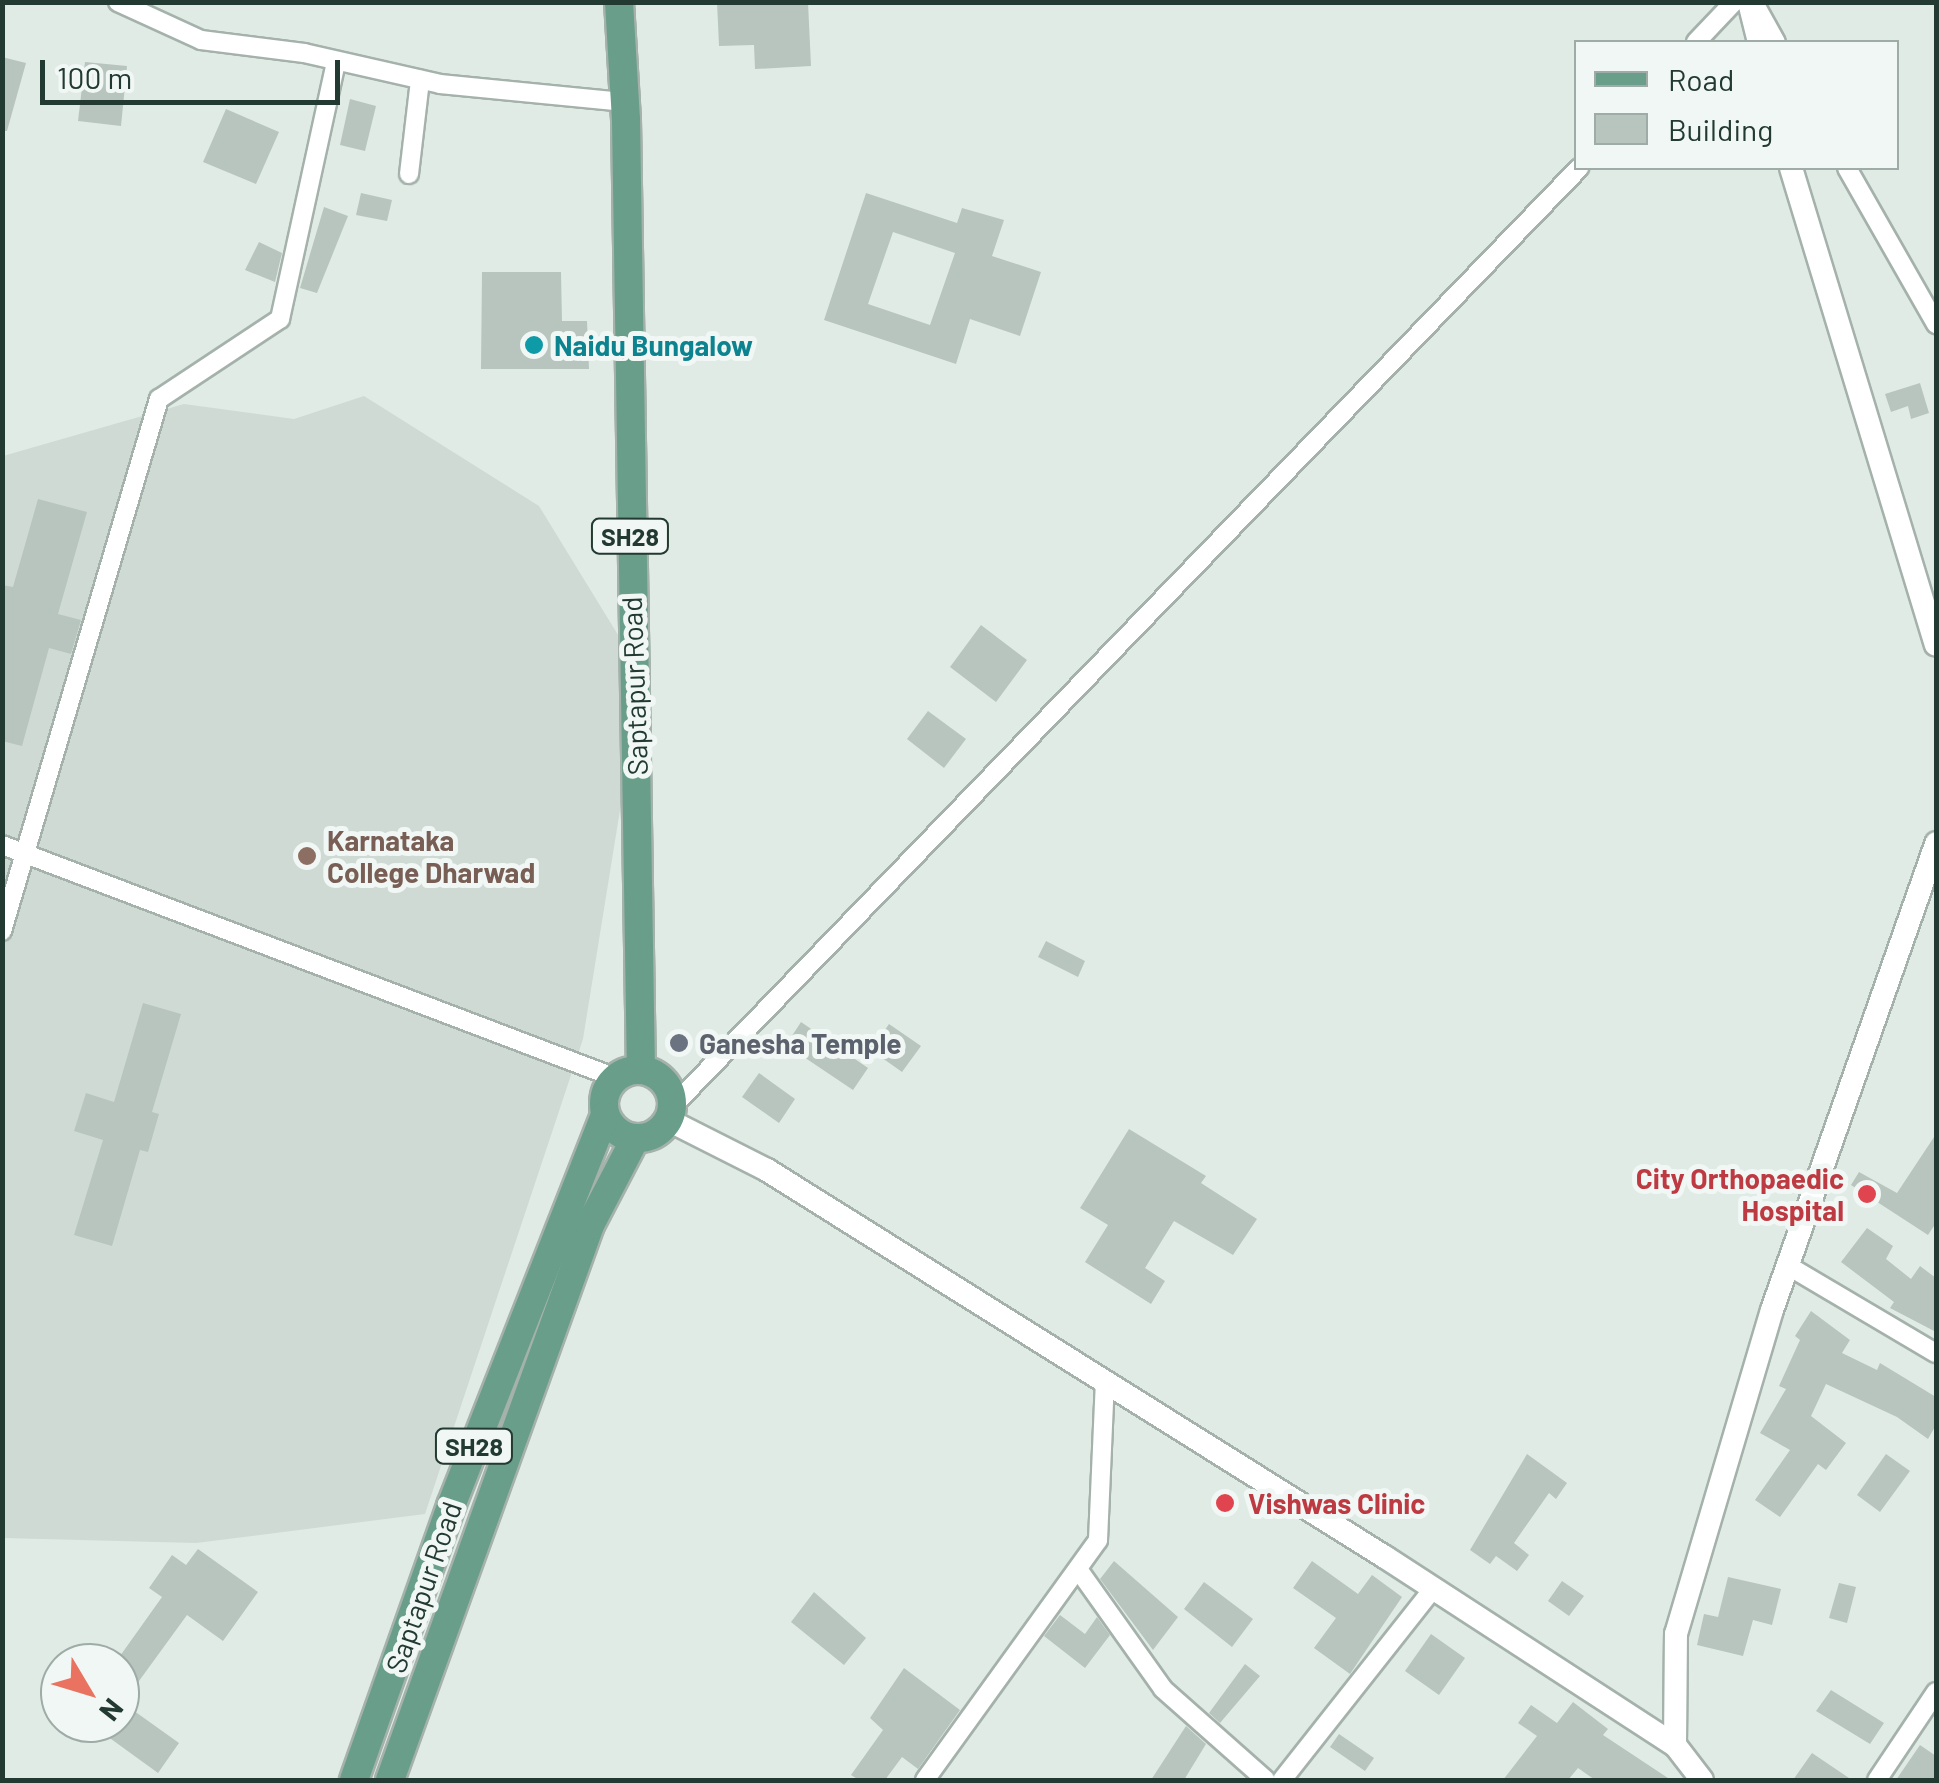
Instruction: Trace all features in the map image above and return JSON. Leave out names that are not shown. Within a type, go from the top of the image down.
[{"type":"main road","name":"Saptapur Road","points":[[618,2],[625,102],[628,1074]]},
{"type":"main road","points":[[628,1074],[664,1082],[670,1114],[635,1139],[605,1115],[607,1089],[628,1074]]},
{"type":"main road","name":"Saptapur Road","points":[[354,1780],[451,1506],[605,1115]]},
{"type":"main road","name":"Saptapur Road","points":[[390,1780],[590,1225],[635,1139]]},
{"type":"street","points":[[118,2],[201,40],[420,80],[625,102]]},
{"type":"street","points":[[1698,40],[1734,2]]},
{"type":"street","points":[[1751,2],[1760,40]]},
{"type":"street","points":[[1751,2],[1775,40]]},
{"type":"street","points":[[2,931],[158,399],[280,319],[336,62]]},
{"type":"street","points":[[410,174],[420,80]]},
{"type":"street","points":[[1577,170],[670,1114],[767,1170],[1105,1381],[1675,1745],[1702,1780]]},
{"type":"street","points":[[1792,170],[1936,644]]},
{"type":"street","points":[[1848,170],[1936,324]]},
{"type":"street","points":[[1675,1745],[1676,1634],[1787,1265],[1936,843]]},
{"type":"street","points":[[2,846],[628,1074]]},
{"type":"street","points":[[1787,1265],[1936,1352]]},
{"type":"street","points":[[936,1777],[1080,1572],[1098,1540],[1105,1381]]},
{"type":"street","points":[[1080,1572],[1163,1689],[1266,1780]]},
{"type":"street","points":[[1282,1780],[1433,1589]]},
{"type":"street","points":[[1876,1780],[1936,1692]]},
{"type":"shaded area","name":"Karnataka College Dharwad","points":[[364,396],[539,506],[642,674],[583,1039],[425,1514],[196,1543],[3,1538],[3,456],[184,404],[294,419]]},
{"type":"building","points":[[717,2],[808,2],[811,66],[755,69],[754,45],[719,46]]},
{"type":"building","points":[[2,57],[26,63],[7,131],[2,131]]},
{"type":"building","points":[[85,62],[127,66],[121,126],[78,121]]},
{"type":"building","points":[[350,99],[376,106],[365,151],[340,145]]},
{"type":"building","points":[[226,109],[279,132],[256,184],[203,162]]},
{"type":"building","points":[[361,193],[392,200],[387,221],[356,215]]},
{"type":"building","points":[[866,193],[957,223],[962,208],[1004,220],[992,256],[1041,272],[1020,336],[970,319],[956,364],[824,320]],"holes":[[[893,232],[955,253],[930,325],[868,304]]]},
{"type":"building","points":[[324,207],[348,216],[317,293],[300,288]]},
{"type":"building","points":[[259,242],[282,253],[275,282],[245,270]]},
{"type":"building","points":[[482,272],[561,272],[562,321],[587,321],[589,369],[481,369]]},
{"type":"building","points":[[1920,383],[1929,413],[1911,419],[1908,406],[1891,412],[1885,394]]},
{"type":"building","points":[[38,499],[87,512],[58,614],[81,620],[71,654],[49,648],[22,746],[2,741],[2,585],[13,587]]},
{"type":"building","points":[[981,625],[1027,660],[996,702],[950,667]]},
{"type":"building","points":[[928,711],[966,739],[944,768],[907,739]]},
{"type":"building","points":[[1046,941],[1085,961],[1078,977],[1038,957]]},
{"type":"building","points":[[143,1003],[181,1014],[152,1112],[159,1114],[148,1152],[140,1150],[112,1246],[74,1235],[103,1140],[74,1131],[86,1093],[114,1102]]},
{"type":"building","points":[[801,1022],[868,1068],[853,1090],[786,1045]]},
{"type":"building","points":[[889,1024],[921,1046],[902,1072],[871,1050]]},
{"type":"building","points":[[759,1073],[795,1099],[779,1123],[742,1097]]},
{"type":"building","points":[[1129,1129],[1206,1176],[1201,1183],[1257,1219],[1233,1255],[1174,1221],[1145,1268],[1165,1281],[1151,1304],[1085,1262],[1108,1225],[1080,1208]]},
{"type":"building","points":[[1936,1134],[1936,1223],[1928,1235],[1851,1185],[1859,1172],[1897,1193]]},
{"type":"building","points":[[1867,1228],[1893,1246],[1886,1259],[1911,1279],[1920,1266],[1936,1278],[1936,1332],[1890,1308],[1894,1302],[1841,1262]]},
{"type":"building","points":[[1811,1311],[1850,1340],[1842,1353],[1877,1370],[1880,1363],[1936,1397],[1936,1425],[1928,1439],[1897,1417],[1826,1384],[1811,1416],[1846,1443],[1826,1470],[1818,1464],[1780,1517],[1755,1500],[1790,1450],[1760,1433],[1786,1389],[1779,1386],[1800,1340],[1795,1336]]},
{"type":"building","points":[[1527,1454],[1567,1483],[1556,1499],[1549,1493],[1514,1543],[1529,1555],[1517,1571],[1496,1556],[1490,1564],[1470,1550]]},
{"type":"building","points":[[1886,1454],[1910,1471],[1880,1512],[1857,1495]]},
{"type":"building","points":[[198,1549],[258,1592],[223,1641],[187,1615],[140,1680],[140,1643],[129,1643],[162,1597],[149,1588],[172,1555],[186,1565]]},
{"type":"building","points":[[1114,1561],[1178,1617],[1153,1650],[1100,1579]]},
{"type":"building","points":[[1312,1561],[1358,1594],[1372,1575],[1402,1597],[1350,1674],[1314,1648],[1336,1618],[1293,1588]]},
{"type":"building","points":[[1728,1577],[1781,1589],[1772,1625],[1753,1620],[1743,1656],[1697,1645],[1704,1614],[1718,1617]]},
{"type":"building","points":[[1562,1581],[1584,1596],[1569,1616],[1548,1601]]},
{"type":"building","points":[[1204,1582],[1253,1619],[1232,1647],[1184,1609]]},
{"type":"building","points":[[1839,1583],[1856,1587],[1847,1623],[1829,1618]]},
{"type":"building","points":[[814,1592],[866,1638],[844,1665],[791,1622]]},
{"type":"building","points":[[1060,1615],[1085,1634],[1097,1617],[1110,1635],[1085,1668],[1044,1636]]},
{"type":"building","points":[[1431,1634],[1465,1658],[1439,1695],[1405,1671]]},
{"type":"building","points":[[1245,1664],[1260,1676],[1220,1723],[1209,1713]]},
{"type":"building","points":[[904,1668],[960,1710],[918,1769],[902,1757],[885,1780],[859,1780],[851,1775],[883,1730],[870,1718]]},
{"type":"building","points":[[1831,1690],[1884,1723],[1870,1744],[1816,1711]]},
{"type":"building","points":[[1573,1702],[1608,1729],[1603,1735],[1671,1780],[1595,1780],[1578,1768],[1568,1780],[1503,1780],[1537,1736],[1518,1723],[1531,1705],[1557,1723]]},
{"type":"building","points":[[140,1715],[179,1743],[158,1773],[117,1743],[140,1743]]},
{"type":"building","points":[[1186,1726],[1206,1744],[1184,1780],[1151,1780]]},
{"type":"building","points":[[1339,1734],[1374,1758],[1365,1771],[1330,1747]]},
{"type":"building","points":[[1920,1745],[1936,1756],[1936,1780],[1896,1780]]},
{"type":"building","points":[[1812,1753],[1852,1780],[1793,1780]]},
{"type":"place","name":"Naidu Bungalow","points":[[534,345]]},
{"type":"place","name":"Karnataka College Dharwad","points":[[307,856]]},
{"type":"place","name":"Ganesha Temple","points":[[679,1043]]},
{"type":"place","name":"City Orthopaedic Hospital","points":[[1867,1194]]},
{"type":"place","name":"Vishwas Clinic","points":[[1225,1503]]}]
